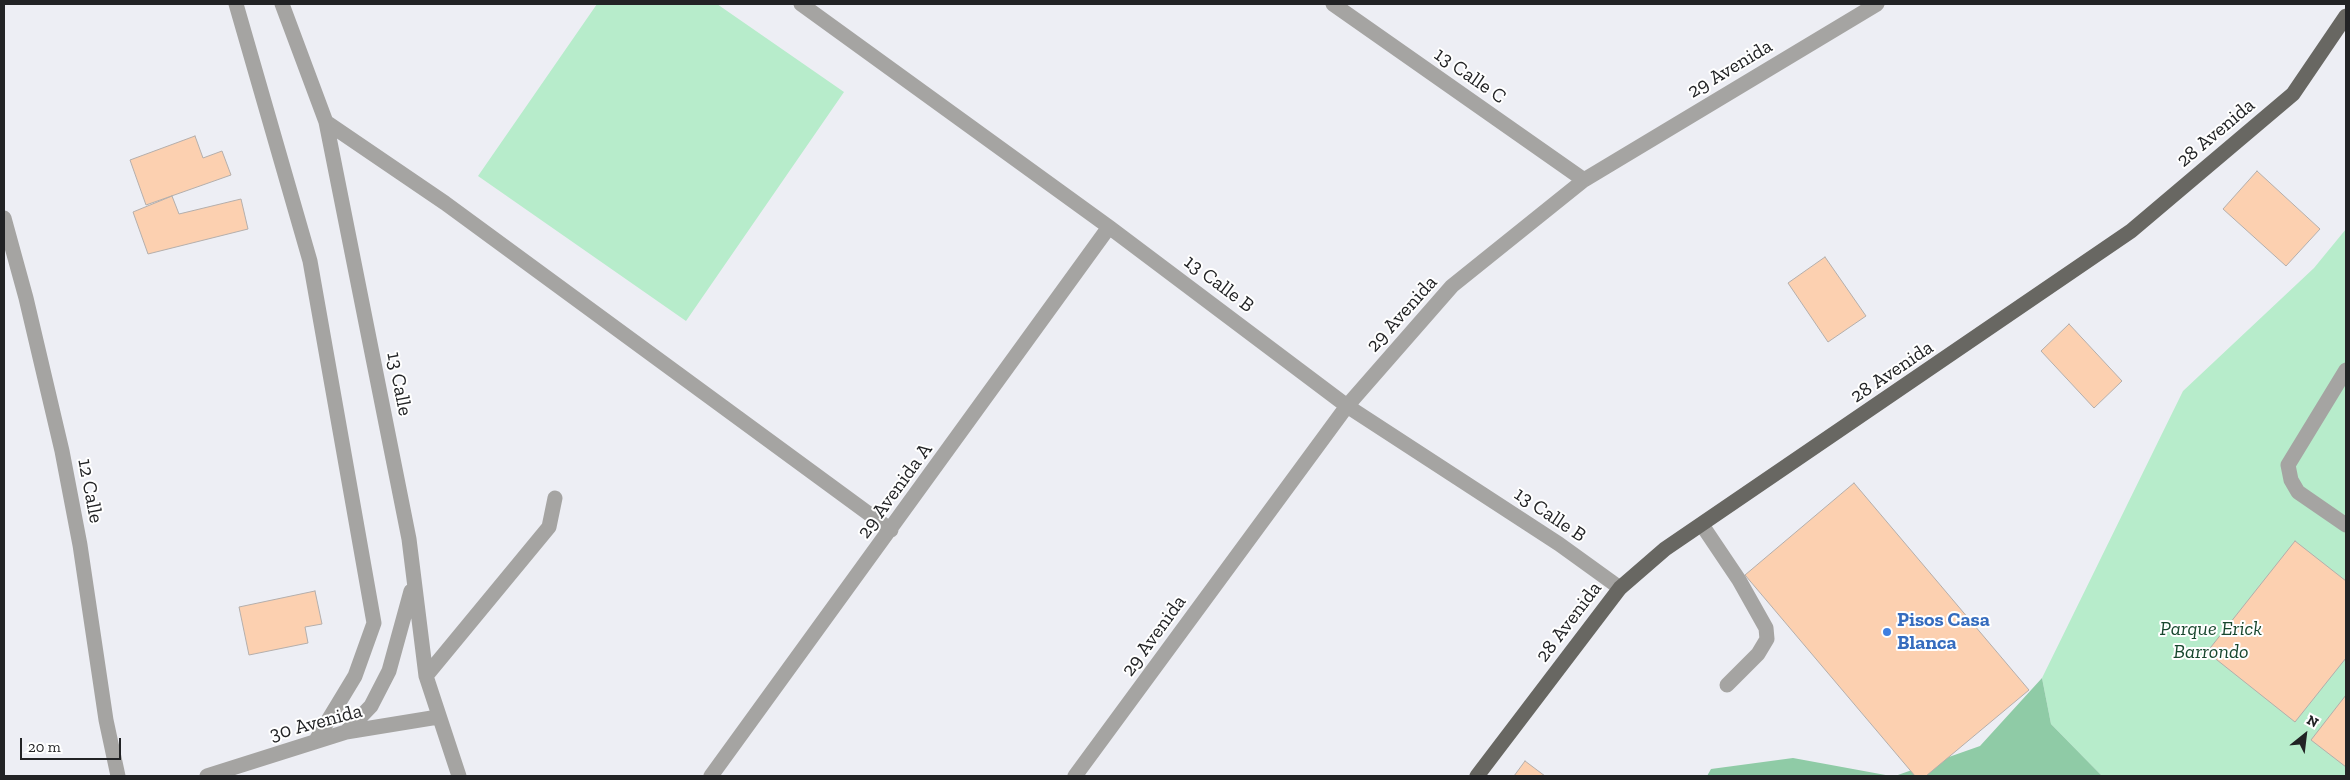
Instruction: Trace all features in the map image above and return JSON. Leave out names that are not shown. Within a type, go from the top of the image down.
[{"type":"main road","name":"28 Avenida","points":[[1477,776],[1620,588],[1665,549],[2131,231],[2293,94],[2346,16]]},
{"type":"street","points":[[236,4],[310,261],[374,623],[355,676],[315,742]]},
{"type":"street","name":"13 Calle","points":[[282,4],[326,122],[409,539],[426,676],[459,776]]},
{"type":"street","name":"13 Calle B","points":[[801,4],[1109,227],[1347,406],[1559,544],[1620,588]]},
{"type":"street","name":"13 Calle C","points":[[1334,4],[1584,180]]},
{"type":"street","name":"29 Avenida","points":[[1075,776],[1347,406],[1452,286],[1584,180],[1858,8],[1877,4]]},
{"type":"street","points":[[326,122],[445,203],[891,530]]},
{"type":"street","name":"12 Calle","points":[[4,218],[26,298],[62,451],[80,545],[106,720],[118,776]]},
{"type":"street","name":"29 Avenida A","points":[[711,776],[1109,227]]},
{"type":"street","points":[[2346,370],[2288,465],[2291,480],[2298,492],[2346,525]]},
{"type":"street","points":[[426,676],[549,528],[555,498]]},
{"type":"street","points":[[1702,524],[1766,628],[1767,639],[1758,654],[1727,685]]},
{"type":"street","points":[[346,732],[371,706],[389,671],[413,583]]},
{"type":"street","name":"30 Avenida","points":[[207,776],[346,732],[438,717]]},
{"type":"green space","points":[[597,4],[717,4],[844,92],[686,321],[478,176]]},
{"type":"green space","name":"Parque Erick Barrondo","points":[[2346,229],[2346,776],[2102,776],[2051,724],[2042,678],[2183,391],[2314,268]]},
{"type":"green space","points":[[2042,678],[2051,724],[2102,776],[1895,776],[1980,746]]},
{"type":"green space","points":[[1793,758],[1891,776],[1707,776],[1711,769]]},
{"type":"building","points":[[195,136],[203,158],[222,151],[231,175],[146,205],[130,160]]},
{"type":"building","points":[[2257,171],[2320,229],[2286,266],[2223,209]]},
{"type":"building","points":[[172,196],[179,214],[241,199],[248,229],[148,254],[133,212]]},
{"type":"building","points":[[1825,257],[1866,316],[1828,342],[1788,283]]},
{"type":"building","points":[[2069,324],[2122,381],[2094,408],[2041,351]]},
{"type":"building","name":"Pisos Casa Blanca","points":[[1854,483],[2029,690],[1926,776],[1915,776],[1745,575]]},
{"type":"building","points":[[2295,541],[2346,581],[2346,658],[2295,722],[2207,652]]},
{"type":"building","points":[[315,591],[322,624],[305,627],[308,643],[249,655],[239,607]]},
{"type":"building","points":[[2346,695],[2346,767],[2311,740]]},
{"type":"building","points":[[1525,761],[1545,776],[1514,776]]},
{"type":"place","name":"Pisos Casa Blanca","points":[[1887,632]]}]
